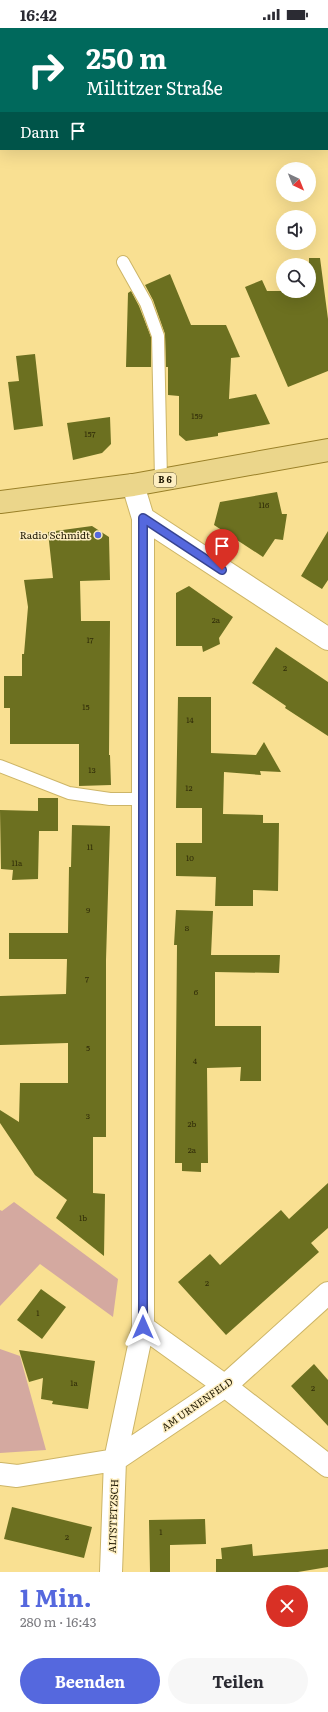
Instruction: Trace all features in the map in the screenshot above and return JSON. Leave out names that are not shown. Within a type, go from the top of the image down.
[{"type":"main road","name":"B 6","points":[[0,502],[133,485],[328,450]]},
{"type":"street","name":"ALTSTETZSCH","points":[[111,1572],[115,1460],[143,1327],[143,518],[133,485]]},
{"type":"street","points":[[143,518],[328,639]]},
{"type":"street","name":"AM URNENFELD","points":[[115,1460],[225,1386],[328,1293]]},
{"type":"street","points":[[143,1327],[225,1386],[328,1466]]},
{"type":"street","points":[[0,1474],[17,1476],[115,1460]]},
{"type":"lane","points":[[123,262],[146,303],[158,336],[161,480]]},
{"type":"lane","points":[[0,766],[69,793],[110,799],[143,799]]},
{"type":"shaded area","points":[[14,1202],[118,1279],[113,1317],[40,1264],[0,1306],[0,1210],[2,1211]]},
{"type":"shaded area","points":[[0,1349],[20,1356],[46,1450],[0,1453]]},
{"type":"building","points":[[316,258],[320,258],[328,319],[328,371],[288,387],[245,287],[262,280],[267,291],[276,291],[276,298],[316,298]]},
{"type":"building","points":[[170,274],[191,325],[226,325],[240,357],[231,358],[229,399],[256,394],[270,424],[218,433],[218,436],[186,441],[179,435],[179,396],[168,395],[168,367],[166,367],[165,334],[153,300],[145,285]]},
{"type":"building","points":[[131,291],[139,306],[151,337],[151,367],[126,367],[128,293]]},
{"type":"building","points":[[35,354],[43,426],[14,430],[8,382],[19,381],[16,356]]},
{"type":"building","points":[[110,417],[111,444],[102,453],[73,460],[67,423]]},
{"type":"building","points":[[277,492],[282,514],[287,514],[283,540],[275,539],[263,557],[214,525],[220,502]]},
{"type":"building","points":[[92,526],[109,537],[110,580],[80,581],[81,621],[110,621],[109,755],[111,785],[79,786],[79,744],[10,744],[10,708],[4,708],[4,676],[22,676],[22,654],[24,654],[28,607],[24,580],[53,578],[48,532]]},
{"type":"building","points":[[328,531],[328,580],[322,589],[301,576]]},
{"type":"building","points":[[189,586],[233,617],[219,638],[220,644],[203,652],[202,646],[176,646],[176,593]]},
{"type":"building","points":[[276,647],[328,682],[328,736],[285,708],[286,706],[252,683]]},
{"type":"building","points":[[178,697],[211,697],[211,753],[256,755],[264,742],[281,772],[260,771],[261,775],[224,772],[223,814],[263,815],[263,823],[279,823],[278,891],[253,890],[253,906],[215,906],[216,877],[176,876],[176,843],[202,843],[202,808],[176,808]]},
{"type":"building","points":[[38,798],[58,798],[58,831],[39,831],[38,879],[12,880],[13,870],[1,869],[0,810],[38,811]]},
{"type":"building","points":[[72,825],[110,826],[106,960],[106,1137],[93,1137],[93,1193],[105,1194],[104,1256],[56,1218],[67,1200],[35,1175],[0,1123],[0,1110],[19,1122],[20,1083],[68,1083],[68,1043],[0,1045],[0,996],[66,994],[67,959],[9,959],[9,933],[68,933],[69,867],[71,867]]},
{"type":"building","points":[[176,910],[213,911],[211,955],[280,955],[279,973],[215,972],[215,1026],[261,1026],[261,1081],[240,1081],[241,1067],[207,1068],[208,1163],[201,1163],[201,1172],[182,1171],[182,1163],[175,1163],[177,945],[174,945]]},
{"type":"building","points":[[328,1183],[328,1228],[311,1243],[319,1252],[226,1335],[178,1282],[210,1254],[220,1265],[281,1210],[289,1219]]},
{"type":"building","points":[[41,1289],[66,1307],[42,1339],[17,1320]]},
{"type":"building","points":[[19,1350],[95,1361],[88,1409],[52,1404],[53,1401],[41,1399],[43,1378],[29,1382]]},
{"type":"building","points":[[314,1364],[328,1380],[328,1426],[291,1386]]},
{"type":"building","points":[[12,1507],[92,1527],[84,1558],[4,1539]]},
{"type":"building","points":[[205,1519],[206,1544],[170,1545],[170,1572],[150,1572],[149,1520]]},
{"type":"building","points":[[252,1544],[253,1556],[328,1549],[328,1567],[298,1572],[216,1572],[216,1559],[222,1559],[221,1548]]},
{"type":"place","name":"Radio Schmidt","points":[[98,535]]},
{"type":"route","points":[[143,1327],[143,518],[222,570]]}]
